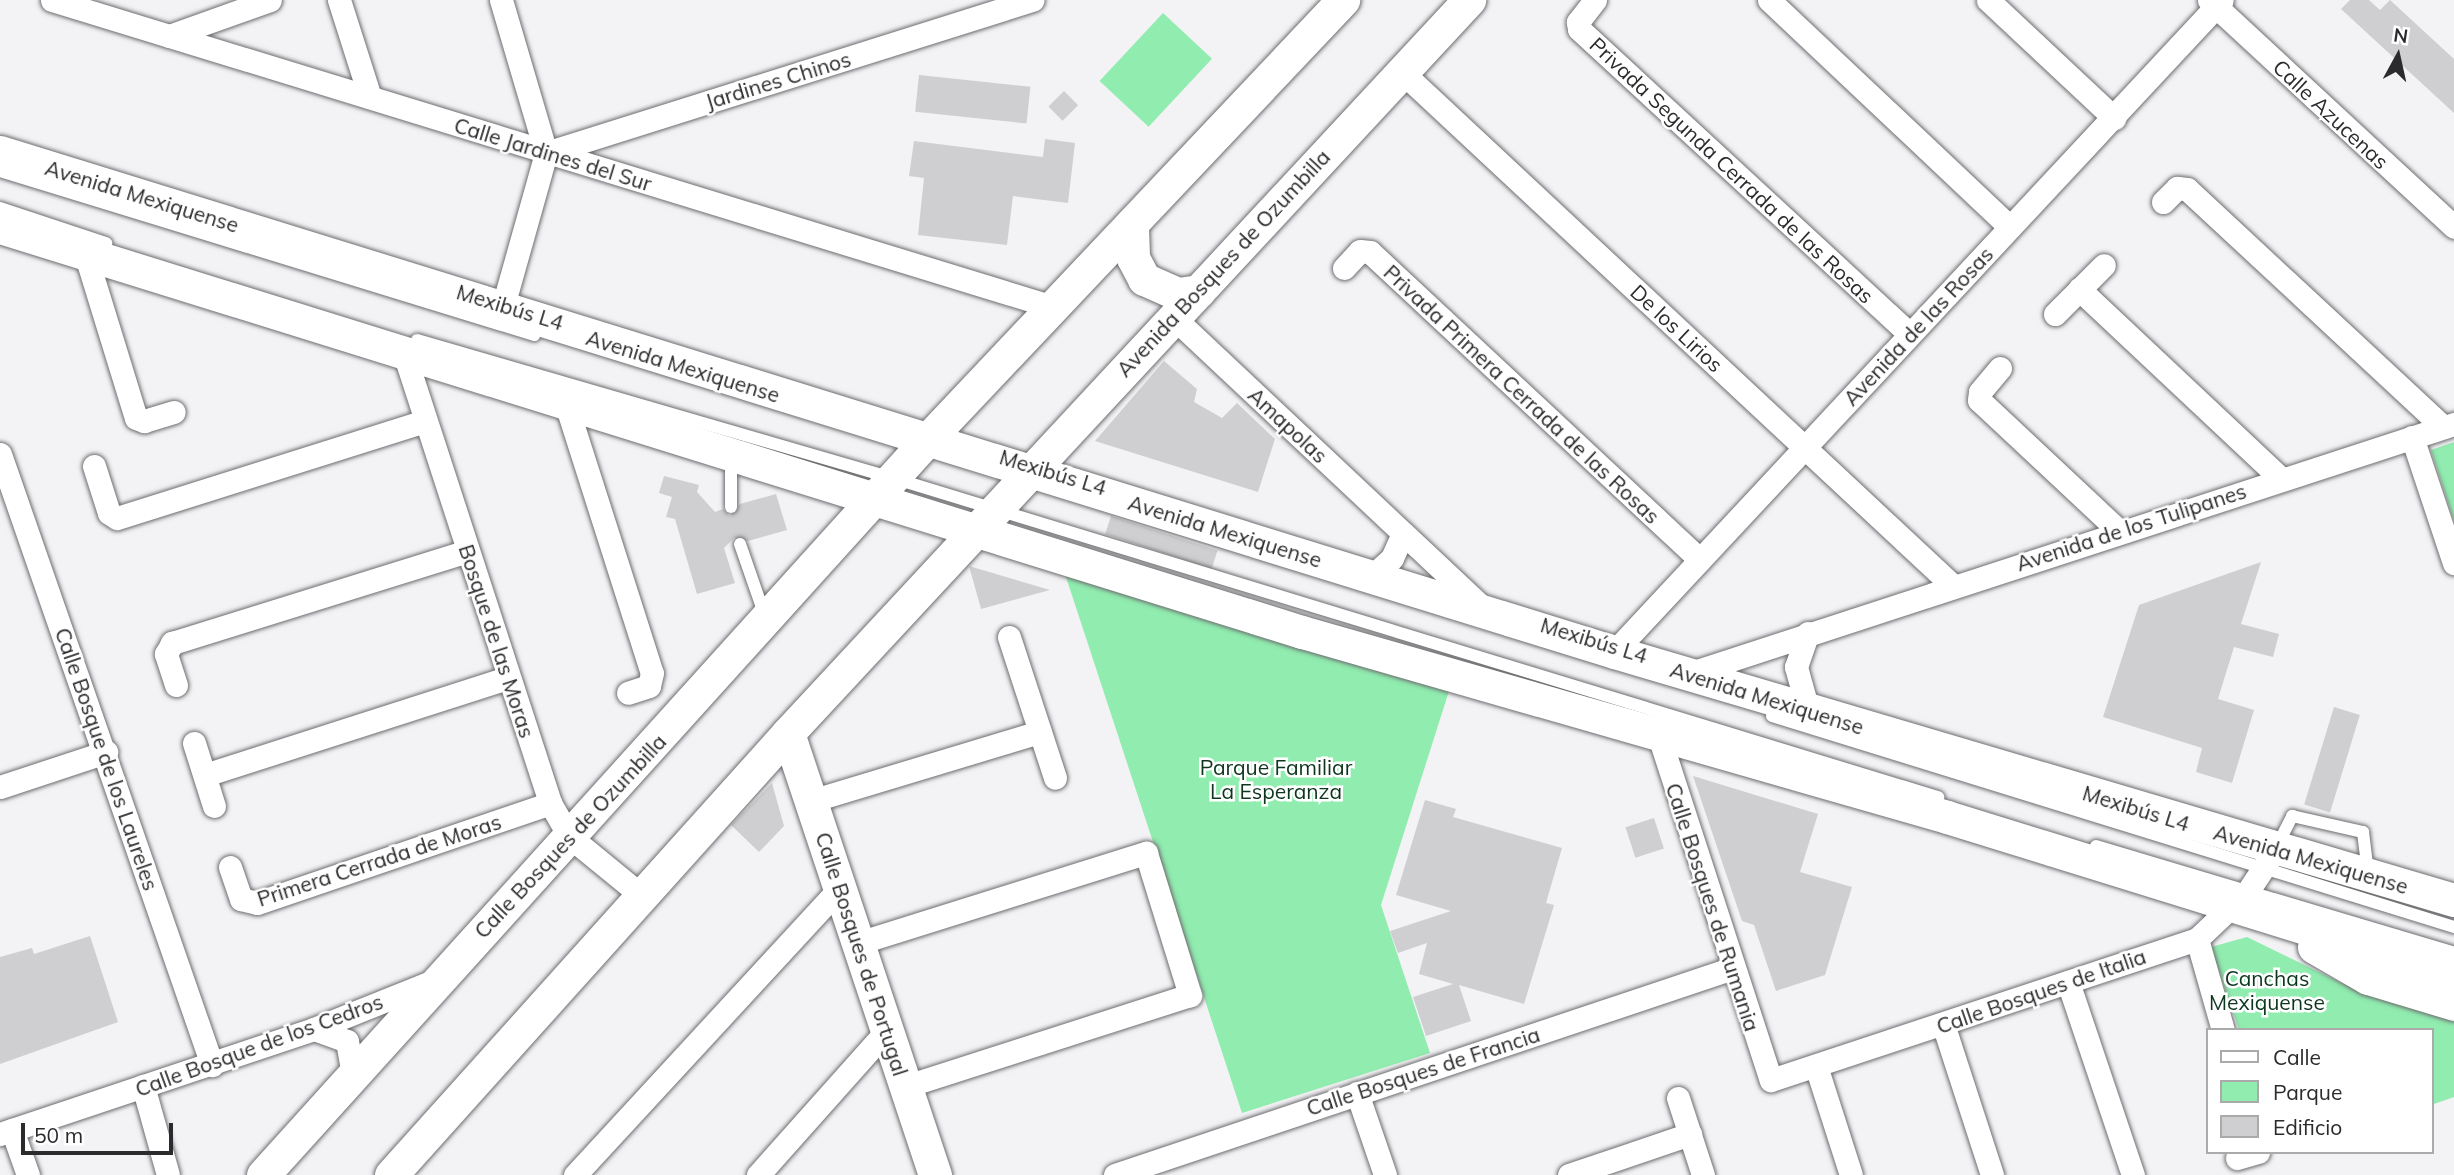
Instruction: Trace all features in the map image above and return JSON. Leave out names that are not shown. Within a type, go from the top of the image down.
[{"type":"main road","points":[[885,487],[1343,0]]},
{"type":"main road","name":"Avenida Bosques de Ozumbilla","points":[[987,519],[1469,0]]},
{"type":"main road","name":"Avenida Mexiquense","points":[[0,152],[1025,477],[1372,576],[1808,710],[2269,859],[2379,878],[2454,900]]},
{"type":"main road","points":[[0,227],[87,258],[401,341],[566,404],[731,453],[885,487],[987,519],[1302,632],[2239,900],[2368,978],[2454,1004]]},
{"type":"main road","points":[[1132,227],[1133,258],[1144,279],[1178,294],[1199,290]]},
{"type":"main road","name":"Calle Bosques de Ozumbilla","points":[[263,1175],[437,979],[767,620],[885,487]]},
{"type":"main road","points":[[391,1175],[788,733],[987,519]]},
{"type":"main road","name":"Calle Bosques de Portugal","points":[[788,733],[934,1175]]},
{"type":"main road","points":[[2379,878],[2454,885]]},
{"type":"main road","points":[[2280,924],[2454,974]]},
{"type":"street","name":"Calle Jardines del Sur","points":[[52,0],[1053,307]]},
{"type":"street","points":[[169,36],[271,0]]},
{"type":"street","points":[[340,0],[370,97]]},
{"type":"street","points":[[501,0],[546,152],[502,310]]},
{"type":"street","name":"Jardines Chinos","points":[[546,152],[1008,4],[1032,0]]},
{"type":"street","name":"Privada Segunda Cerrada de las Rosas","points":[[1595,0],[1578,22],[1579,29],[1910,334]]},
{"type":"street","points":[[1769,0],[2010,227]]},
{"type":"street","points":[[1987,0],[2114,118]]},
{"type":"street","name":"Avenida de las Rosas","points":[[1614,652],[2114,118],[2216,2]]},
{"type":"street","name":"Calle Azucenas","points":[[2216,2],[2454,227]]},
{"type":"street","name":"De los Lirios","points":[[1402,72],[1952,585]]},
{"type":"street","points":[[2163,202],[2177,188],[2188,189],[2448,425]]},
{"type":"street","name":"Privada Primera Cerrada de las Rosas","points":[[1344,268],[1360,251],[1370,252],[1700,560]]},
{"type":"street","points":[[87,258],[136,418],[144,421],[174,412]]},
{"type":"street","points":[[2054,314],[2104,265]]},
{"type":"street","points":[[2079,289],[2281,478]]},
{"type":"street","name":"Amapolas","points":[[1173,317],[1487,612]]},
{"type":"street","name":"Bosque de las Moras","points":[[401,341],[550,803],[570,836],[642,896]]},
{"type":"street","points":[[2000,368],[1980,392],[1979,400],[2119,531]]},
{"type":"street","points":[[566,404],[652,673],[649,686],[628,693]]},
{"type":"street","points":[[94,466],[109,513],[117,518],[425,421]]},
{"type":"street","name":"Avenida de los Tulipanes","points":[[1687,674],[1952,585],[2448,425]]},
{"type":"street","points":[[2412,437],[2454,563]]},
{"type":"street","name":"Calle Bosque de los Laureles","points":[[0,454],[106,752],[212,1065]]},
{"type":"street","points":[[1372,576],[1392,558],[1403,533]]},
{"type":"street","points":[[176,685],[166,654],[172,643],[467,551]]},
{"type":"street","points":[[1808,633],[1796,667],[1808,710]]},
{"type":"street","points":[[1009,637],[1055,778]]},
{"type":"street","points":[[205,775],[508,678]]},
{"type":"street","points":[[811,801],[1040,732]]},
{"type":"street","name":"Calle Bosques de Rumania","points":[[1658,733],[1771,1080]]},
{"type":"street","points":[[194,743],[214,806]]},
{"type":"street","points":[[0,787],[106,752]]},
{"type":"street","name":"Primera Cerrada de Moras","points":[[230,867],[241,899],[257,903],[550,803]]},
{"type":"street","points":[[858,943],[1146,853],[1190,995],[906,1086]]},
{"type":"street","name":"Calle Bosques de Italia","points":[[1771,1080],[2197,939],[2239,900],[2269,859]]},
{"type":"street","points":[[575,1175],[839,889]]},
{"type":"street","points":[[2197,939],[2222,1028]]},
{"type":"street","name":"Calle Bosques de Francia","points":[[1115,1175],[1733,968]]},
{"type":"street","name":"Calle Bosque de los Cedros","points":[[6,1132],[314,1029],[437,979]]},
{"type":"street","points":[[2068,982],[2133,1175]]},
{"type":"street","points":[[1943,1024],[1992,1175]]},
{"type":"street","points":[[314,1029],[347,1041],[352,1075]]},
{"type":"street","points":[[758,1175],[887,1030]]},
{"type":"street","points":[[1816,1066],[1851,1175]]},
{"type":"street","points":[[143,1086],[168,1175]]},
{"type":"street","points":[[1357,1093],[1385,1175]]},
{"type":"street","points":[[1678,1098],[1703,1175]]},
{"type":"street","points":[[6,1132],[28,1175]]},
{"type":"street","points":[[1569,1175],[1690,1134]]},
{"type":"lane","name":"Mexibús L4","points":[[0,171],[548,339]]},
{"type":"lane","points":[[0,208],[401,341],[885,487]]},
{"type":"lane","points":[[601,355],[923,445]]},
{"type":"lane","points":[[731,453],[731,507]]},
{"type":"lane","name":"Mexibús L4","points":[[1025,477],[1722,700]]},
{"type":"lane","points":[[987,519],[1950,801]]},
{"type":"lane","points":[[740,544],[767,620]]},
{"type":"lane","name":"Mexibús L4","points":[[1762,712],[2269,859],[2454,927]]},
{"type":"lane","points":[[2084,842],[2239,900],[2454,953]]},
{"type":"green space","points":[[1163,13],[1212,59],[1149,127],[1100,81]]},
{"type":"green space","points":[[2454,442],[2454,521],[2431,450]]},
{"type":"green space","name":"Parque Familiar La Esperanza","points":[[1064,571],[1449,691],[1381,905],[1430,1053],[1242,1113]]},
{"type":"green space","name":"Canchas Mexiquense","points":[[2247,937],[2356,990],[2454,1019],[2454,1097],[2433,1104],[2433,1028],[2238,1028],[2211,947]]},
{"type":"building","points":[[2350,0],[2369,0],[2380,10],[2390,0],[2454,59],[2454,113],[2341,9]]},
{"type":"building","points":[[919,75],[1030,87],[1027,124],[915,112]]},
{"type":"building","points":[[1064,91],[1078,105],[1063,121],[1048,107]]},
{"type":"building","points":[[1045,139],[1075,143],[1068,203],[1013,196],[1007,245],[918,235],[924,178],[909,176],[914,141],[1043,157]]},
{"type":"building","points":[[1164,361],[1197,389],[1194,402],[1222,418],[1237,403],[1275,439],[1258,492],[1095,441]]},
{"type":"building","points":[[664,476],[699,485],[697,492],[715,512],[723,509],[730,516],[740,504],[776,494],[787,530],[748,541],[734,538],[724,548],[735,583],[697,594],[675,519],[666,517],[672,497],[659,493]]},
{"type":"building","points":[[1111,516],[1218,551],[1212,569],[1105,534]]},
{"type":"building","points":[[2261,562],[2241,624],[2279,634],[2273,657],[2234,647],[2218,699],[2254,710],[2232,783],[2196,772],[2202,748],[2103,717],[2139,605]]},
{"type":"building","points":[[969,566],[1050,590],[981,609]]},
{"type":"building","points":[[2334,707],[2360,715],[2330,812],[2304,805]]},
{"type":"building","points":[[1693,776],[1818,814],[1800,872],[1852,887],[1825,975],[1776,991],[1754,925],[1742,921]]},
{"type":"building","points":[[772,783],[784,826],[759,852],[731,825]]},
{"type":"building","points":[[1425,800],[1456,809],[1453,817],[1562,848],[1546,903],[1554,905],[1524,1004],[1459,985],[1471,1021],[1426,1036],[1413,997],[1453,984],[1419,974],[1427,943],[1398,953],[1390,931],[1451,911],[1396,895]]},
{"type":"building","points":[[1654,818],[1664,848],[1635,858],[1625,827]]},
{"type":"building","points":[[90,936],[118,1022],[0,1064],[0,957],[32,948],[34,954]]}]
